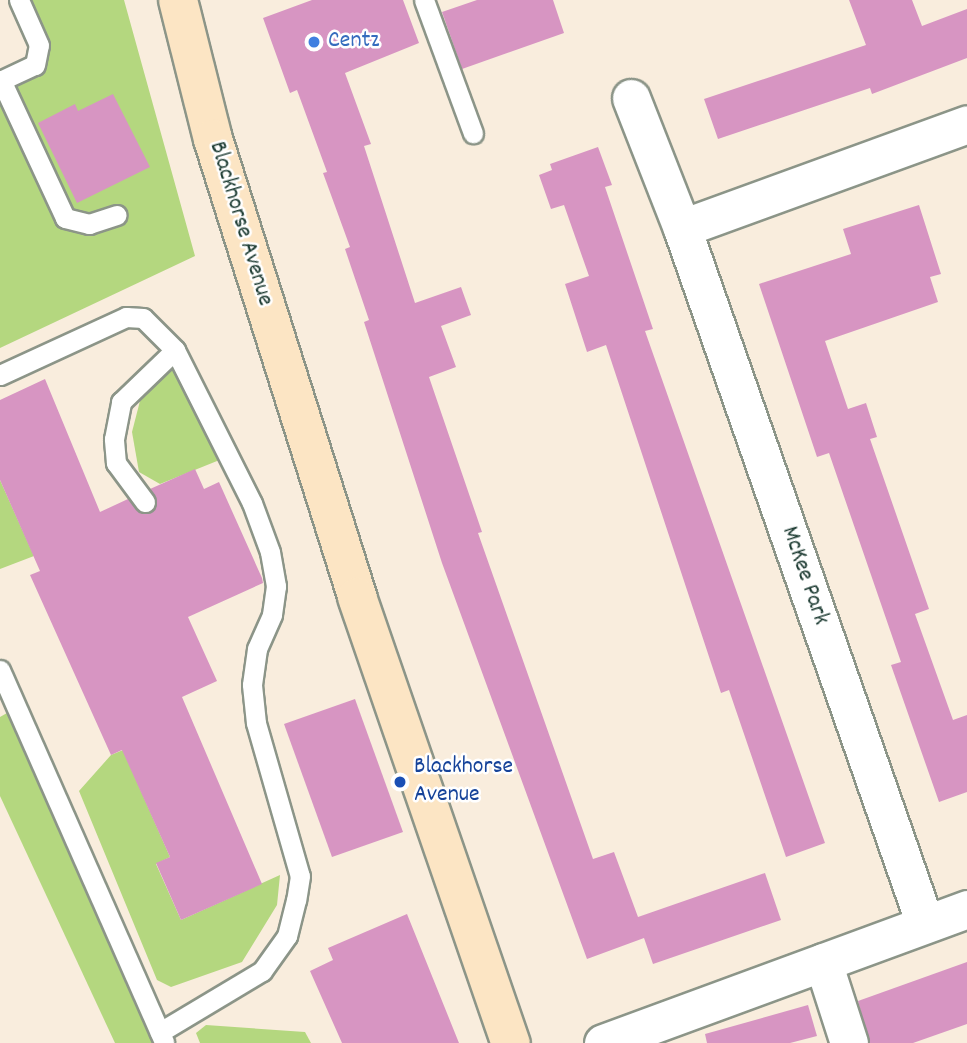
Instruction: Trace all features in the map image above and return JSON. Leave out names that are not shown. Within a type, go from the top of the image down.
[{"type":"main road","name":"Blackhorse Avenue","points":[[178,0],[213,139],[353,584],[511,1043]]},
{"type":"street","name":"McKee Park","points":[[631,98],[682,228],[925,924]]},
{"type":"street","points":[[682,228],[967,124]]},
{"type":"street","points":[[603,1043],[967,909]]},
{"type":"street","points":[[823,962],[849,1043]]},
{"type":"lane","points":[[19,0],[40,44],[35,65],[1,80],[65,218],[89,224],[117,215]]},
{"type":"lane","points":[[424,0],[473,133]]},
{"type":"lane","points":[[0,375],[126,317],[143,318],[175,351],[252,503],[270,552],[276,586],[272,615],[257,649],[252,685],[256,723],[300,876],[287,936],[262,971],[162,1038],[7,704],[0,670]]},
{"type":"lane","points":[[145,502],[116,463],[114,439],[121,402],[175,351]]},
{"type":"green space","points":[[19,0],[124,0],[195,256],[0,348],[0,81],[35,64]]},
{"type":"green space","points":[[171,365],[222,459],[160,484],[139,472],[132,432],[141,397]]},
{"type":"green space","points":[[0,480],[34,556],[0,569]]},
{"type":"green space","points":[[7,713],[154,1043],[115,1043],[0,796],[0,717]]},
{"type":"green space","points":[[123,750],[170,857],[156,864],[181,920],[280,875],[277,905],[242,962],[171,987],[157,980],[79,791],[111,755]]},
{"type":"green space","points":[[206,1025],[305,1032],[311,1043],[200,1043],[196,1033]]},
{"type":"building","points":[[312,0],[403,0],[419,43],[345,73],[371,144],[364,146],[415,303],[461,287],[471,315],[441,326],[456,367],[429,377],[482,532],[478,533],[593,859],[614,852],[638,917],[765,873],[781,920],[653,964],[644,938],[587,959],[442,563],[364,322],[369,320],[345,249],[350,247],[323,173],[327,172],[297,90],[290,93],[263,18]]},
{"type":"building","points":[[477,0],[553,0],[564,33],[462,69],[442,12]]},
{"type":"building","points":[[849,0],[912,0],[922,26],[967,9],[967,58],[872,94],[870,88],[718,139],[704,99],[866,45]]},
{"type":"building","points":[[113,94],[150,167],[77,203],[38,123],[75,104],[78,111]]},
{"type":"building","points":[[598,147],[612,185],[605,187],[653,329],[645,331],[825,843],[786,857],[729,690],[721,693],[606,345],[587,352],[565,284],[589,276],[564,205],[551,209],[539,175],[552,170],[550,164]]},
{"type":"building","points":[[919,205],[941,274],[930,277],[938,302],[825,341],[848,409],[866,403],[877,437],[870,439],[929,609],[915,614],[953,720],[967,715],[967,792],[939,802],[891,665],[901,662],[829,453],[817,457],[759,284],[851,254],[843,229]]},
{"type":"building","points":[[45,379],[100,512],[128,499],[140,513],[152,512],[157,501],[150,489],[195,469],[204,489],[219,482],[262,578],[263,583],[188,617],[217,681],[182,697],[262,884],[181,920],[156,863],[170,857],[122,750],[111,755],[30,575],[40,571],[0,480],[0,400]]},
{"type":"building","points":[[355,699],[403,832],[332,857],[284,724]]},
{"type":"building","points":[[407,914],[459,1043],[342,1043],[310,971],[333,960],[328,948]]},
{"type":"building","points":[[967,962],[967,1024],[913,1043],[869,1043],[858,1001]]},
{"type":"building","points":[[808,1005],[817,1036],[790,1043],[707,1043],[705,1034]]},
{"type":"place","name":"Centz","points":[[314,42]]},
{"type":"place","name":"Blackhorse Avenue","points":[[400,782]]}]
